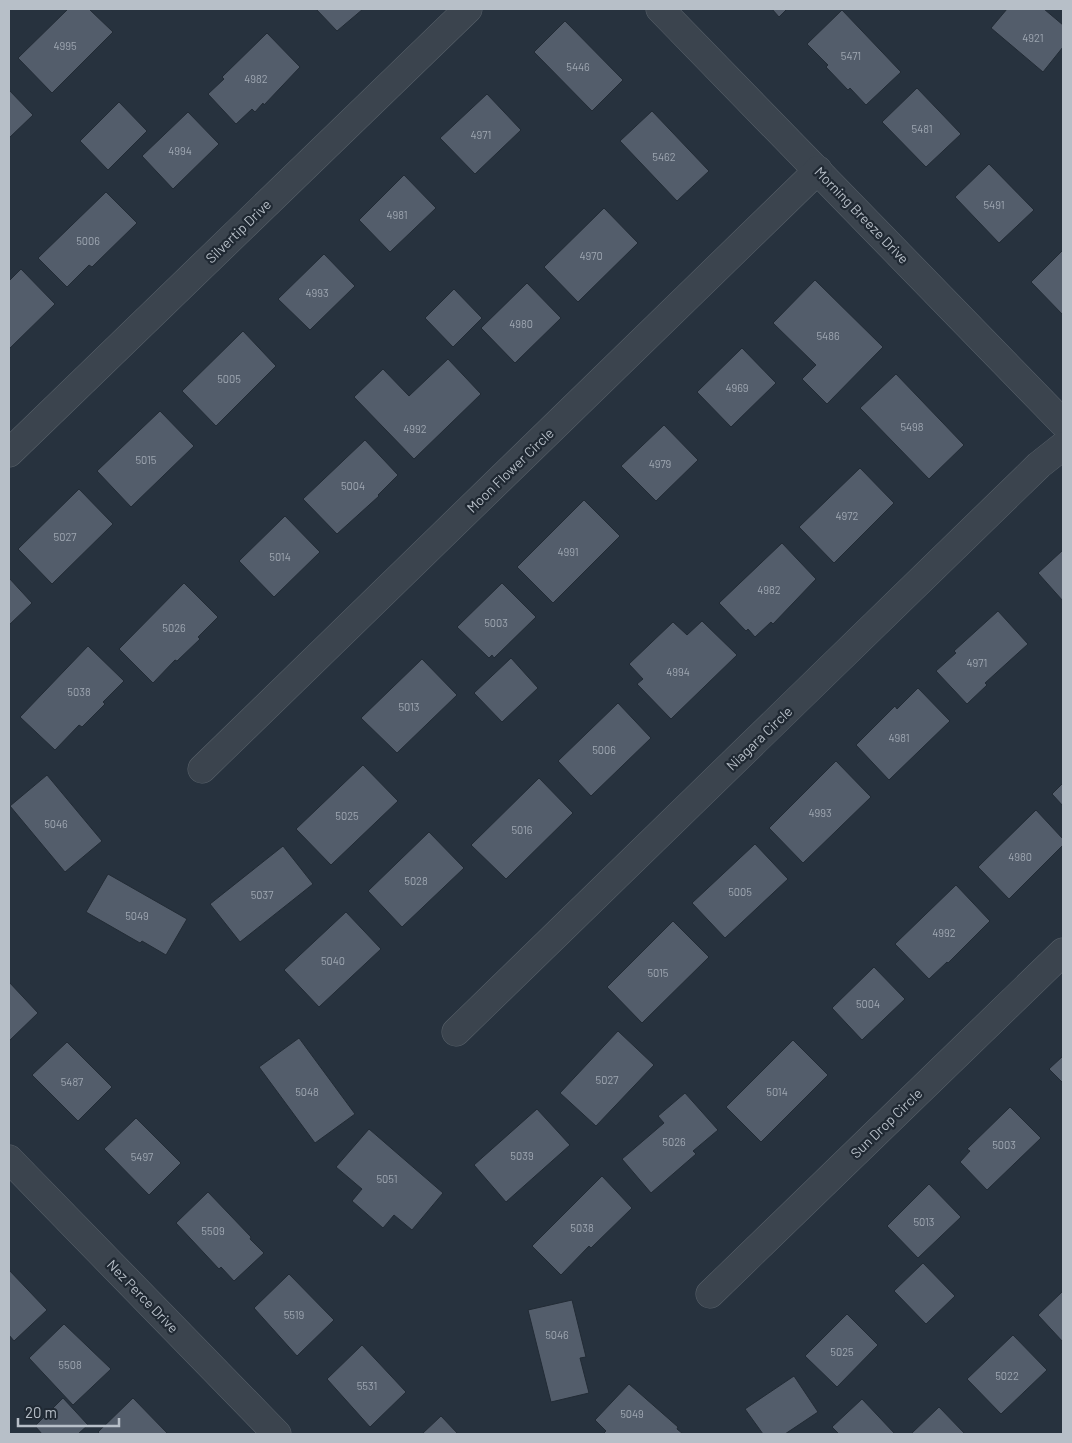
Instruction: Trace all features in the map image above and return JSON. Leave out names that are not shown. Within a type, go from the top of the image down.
[{"type":"street","name":"Silvertip Drive","points":[[9,453],[468,9]]},
{"type":"street","name":"Morning Breeze Drive","points":[[660,9],[1063,422]]},
{"type":"street","name":"Moon Flower Circle","points":[[202,769],[818,170]]},
{"type":"street","name":"Niagara Circle","points":[[456,1032],[1039,465],[1063,446]]},
{"type":"street","name":"Sun Drop Circle","points":[[710,1294],[1063,952]]},
{"type":"street","name":"Nez Perce Drive","points":[[9,1158],[277,1434]]},
{"type":"building","points":[[68,9],[89,9],[113,32],[52,93],[18,58]]},
{"type":"building","points":[[316,9],[363,9],[337,31]]},
{"type":"building","points":[[772,9],[787,9],[779,17]]},
{"type":"building","points":[[1007,9],[1044,9],[1063,25],[1063,47],[1043,72],[991,28]]},
{"type":"building","points":[[842,10],[901,72],[866,105],[850,88],[848,90],[826,67],[828,65],[807,44]]},
{"type":"building","points":[[565,21],[623,80],[592,111],[534,52]]},
{"type":"building","points":[[267,33],[300,67],[264,105],[263,103],[255,112],[252,109],[236,124],[208,94],[224,79],[222,77]]},
{"type":"building","points":[[917,88],[961,134],[926,167],[882,122]]},
{"type":"building","points":[[9,90],[33,115],[9,138]]},
{"type":"building","points":[[487,94],[521,130],[475,174],[440,138]]},
{"type":"building","points":[[119,102],[147,131],[108,170],[80,141]]},
{"type":"building","points":[[652,111],[709,171],[677,201],[620,141]]},
{"type":"building","points":[[188,112],[219,144],[173,189],[142,156]]},
{"type":"building","points":[[989,164],[1034,210],[999,243],[955,197]]},
{"type":"building","points":[[404,175],[436,208],[390,252],[359,220]]},
{"type":"building","points":[[106,192],[137,223],[92,267],[89,265],[67,287],[38,258]]},
{"type":"building","points":[[604,208],[638,243],[578,302],[544,267]]},
{"type":"building","points":[[1063,250],[1063,315],[1031,282]]},
{"type":"building","points":[[324,254],[355,286],[310,330],[278,299]]},
{"type":"building","points":[[21,269],[55,304],[9,349],[9,281]]},
{"type":"building","points":[[815,280],[883,347],[827,404],[802,379],[816,365],[773,323]]},
{"type":"building","points":[[527,283],[561,318],[515,363],[481,328]]},
{"type":"building","points":[[454,289],[482,318],[453,347],[425,318]]},
{"type":"building","points":[[243,331],[276,366],[216,426],[182,391]]},
{"type":"building","points":[[742,348],[776,383],[731,427],[697,392]]},
{"type":"building","points":[[448,359],[481,394],[414,459],[354,397],[383,369],[409,396]]},
{"type":"building","points":[[896,374],[964,445],[929,479],[860,408]]},
{"type":"building","points":[[160,411],[194,446],[131,507],[97,471]]},
{"type":"building","points":[[664,425],[698,460],[656,501],[621,466]]},
{"type":"building","points":[[365,440],[398,475],[379,496],[337,534],[303,499]]},
{"type":"building","points":[[860,468],[894,503],[834,563],[799,527]]},
{"type":"building","points":[[79,489],[113,524],[52,584],[18,549]]},
{"type":"building","points":[[584,500],[620,536],[553,603],[517,567]]},
{"type":"building","points":[[285,516],[320,552],[274,597],[239,561]]},
{"type":"building","points":[[782,543],[816,579],[773,624],[771,622],[755,637],[748,629],[746,631],[719,603]]},
{"type":"building","points":[[1063,550],[1063,601],[1038,573]]},
{"type":"building","points":[[9,578],[32,603],[9,625]]},
{"type":"building","points":[[184,583],[218,617],[198,637],[200,639],[177,661],[175,660],[153,683],[119,649]]},
{"type":"building","points":[[502,583],[536,617],[494,658],[492,655],[489,658],[457,627]]},
{"type":"building","points":[[998,611],[1028,644],[985,683],[987,685],[967,704],[936,671],[956,653],[954,651]]},
{"type":"building","points":[[702,621],[737,655],[671,719],[637,684],[643,679],[629,664],[673,622],[687,635]]},
{"type":"building","points":[[88,646],[124,681],[82,727],[79,725],[55,750],[20,717]]},
{"type":"building","points":[[511,658],[538,688],[502,722],[474,693]]},
{"type":"building","points":[[422,659],[457,695],[397,753],[361,718]]},
{"type":"building","points":[[918,688],[950,721],[889,780],[856,745],[895,706],[897,709]]},
{"type":"building","points":[[618,703],[651,738],[591,796],[558,761]]},
{"type":"building","points":[[836,761],[871,797],[803,863],[769,828]]},
{"type":"building","points":[[363,765],[398,801],[331,865],[296,829]]},
{"type":"building","points":[[47,775],[102,841],[65,872],[10,806]]},
{"type":"building","points":[[539,778],[573,813],[506,879],[471,845]]},
{"type":"building","points":[[1063,783],[1063,806],[1052,794]]},
{"type":"building","points":[[1036,810],[1063,839],[1063,845],[1009,899],[978,867]]},
{"type":"building","points":[[429,832],[464,868],[402,927],[368,891]]},
{"type":"building","points":[[755,844],[788,879],[725,938],[692,903]]},
{"type":"building","points":[[283,846],[313,884],[240,942],[210,904]]},
{"type":"building","points":[[108,874],[187,919],[166,955],[142,941],[140,943],[86,912]]},
{"type":"building","points":[[956,885],[990,921],[929,979],[895,944]]},
{"type":"building","points":[[346,912],[381,949],[319,1007],[284,970]]},
{"type":"building","points":[[673,921],[709,957],[642,1023],[607,987]]},
{"type":"building","points":[[874,967],[905,999],[862,1040],[832,1008]]},
{"type":"building","points":[[9,982],[38,1013],[9,1041]]},
{"type":"building","points":[[618,1031],[654,1065],[596,1126],[560,1093]]},
{"type":"building","points":[[299,1038],[355,1114],[315,1143],[259,1067]]},
{"type":"building","points":[[793,1040],[828,1075],[761,1142],[726,1107]]},
{"type":"building","points":[[67,1042],[112,1087],[78,1121],[32,1075]]},
{"type":"building","points":[[1063,1056],[1063,1083],[1049,1069]]},
{"type":"building","points":[[685,1093],[718,1130],[693,1151],[696,1154],[651,1193],[622,1159],[664,1123],[658,1116]]},
{"type":"building","points":[[1010,1107],[1041,1138],[987,1190],[960,1162],[970,1151],[967,1149]]},
{"type":"building","points":[[537,1109],[570,1145],[506,1202],[474,1165]]},
{"type":"building","points":[[136,1118],[181,1163],[149,1195],[104,1149]]},
{"type":"building","points":[[369,1129],[443,1193],[412,1230],[394,1215],[383,1228],[352,1201],[362,1189],[336,1167]]},
{"type":"building","points":[[602,1176],[632,1208],[591,1248],[589,1246],[561,1275],[532,1246]]},
{"type":"building","points":[[929,1184],[961,1217],[918,1258],[887,1226]]},
{"type":"building","points":[[208,1192],[264,1253],[234,1281],[221,1267],[219,1269],[176,1223]]},
{"type":"building","points":[[923,1263],[955,1296],[926,1324],[894,1291]]},
{"type":"building","points":[[9,1270],[47,1310],[14,1341],[9,1335]]},
{"type":"building","points":[[289,1274],[334,1320],[297,1356],[254,1308]]},
{"type":"building","points":[[1063,1291],[1063,1342],[1038,1315]]},
{"type":"building","points":[[572,1300],[586,1357],[580,1358],[589,1393],[551,1402],[528,1310]]},
{"type":"building","points":[[847,1314],[878,1345],[837,1387],[805,1356]]},
{"type":"building","points":[[64,1324],[111,1369],[73,1405],[29,1358]]},
{"type":"building","points":[[1013,1335],[1047,1370],[1001,1414],[967,1379]]},
{"type":"building","points":[[362,1345],[406,1392],[370,1427],[327,1379]]},
{"type":"building","points":[[794,1376],[818,1412],[785,1434],[763,1434],[745,1409]]},
{"type":"building","points":[[629,1384],[678,1427],[677,1429],[683,1434],[603,1434],[606,1431],[595,1420]]},
{"type":"building","points":[[63,1398],[88,1425],[78,1434],[42,1434],[35,1426]]},
{"type":"building","points":[[133,1398],[168,1434],[100,1434],[98,1432]]},
{"type":"building","points":[[862,1399],[895,1434],[839,1434],[832,1427]]},
{"type":"building","points":[[939,1407],[965,1434],[911,1434]]},
{"type":"building","points":[[441,1416],[458,1434],[422,1434]]}]
